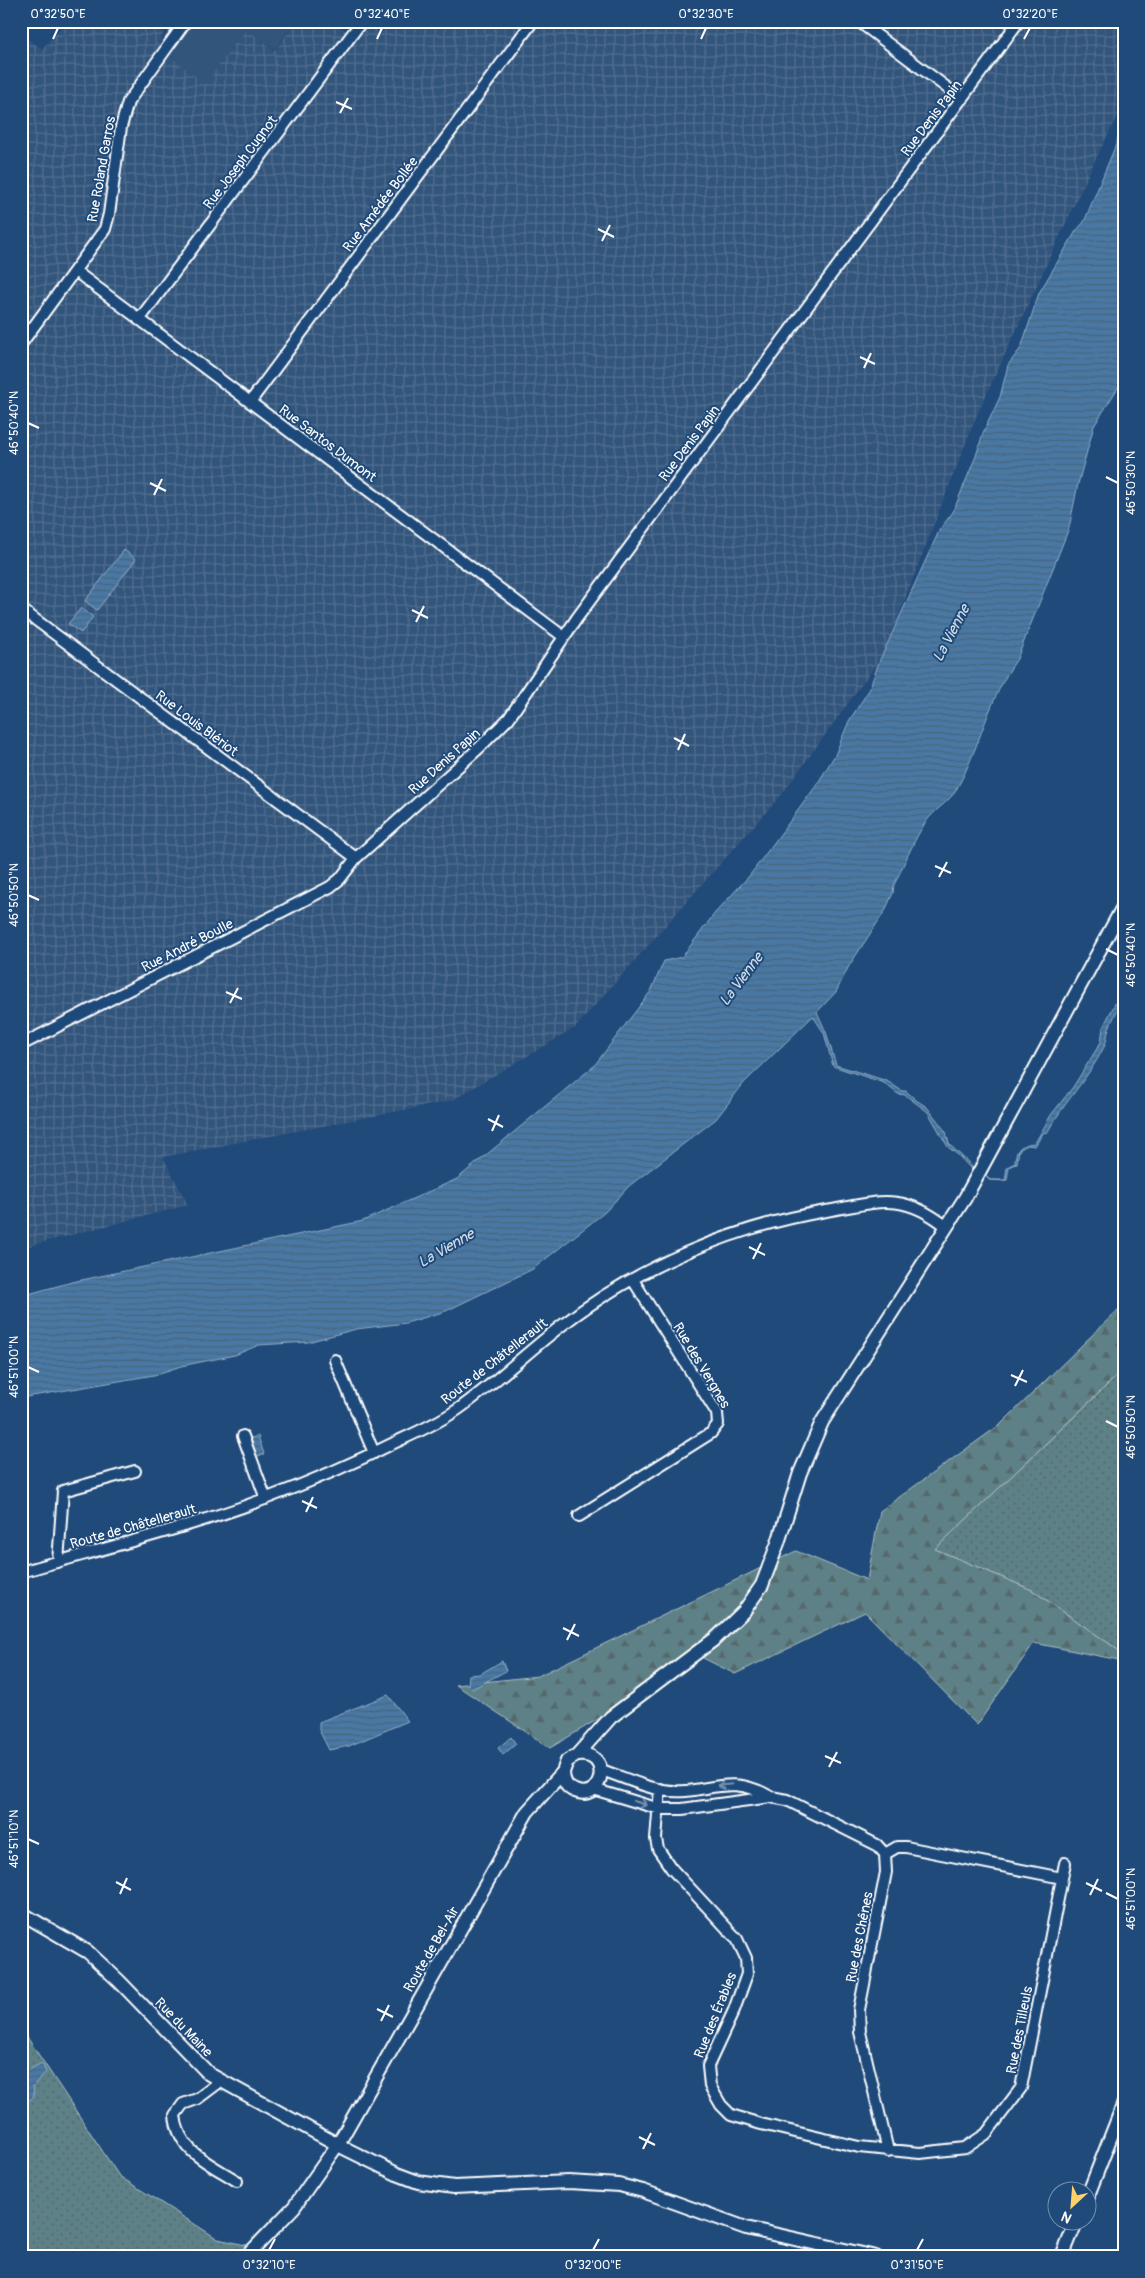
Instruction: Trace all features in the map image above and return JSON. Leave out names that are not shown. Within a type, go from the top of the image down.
[{"type":"street","name":"Rue Roland Garros","points":[[21,344],[100,236],[107,222],[122,127],[128,102],[186,21]]},
{"type":"street","name":"Rue Joseph Cugnot","points":[[139,320],[362,21]]},
{"type":"street","name":"Rue Amédée Bollée","points":[[250,402],[533,21]]},
{"type":"street","points":[[858,21],[962,99]]},
{"type":"street","name":"Rue Denis Papin","points":[[356,858],[479,748],[509,718],[564,637],[1019,21]]},
{"type":"street","name":"Rue Santos Dumont","points":[[75,272],[564,637]]},
{"type":"street","name":"Rue Louis Blériot","points":[[21,609],[356,858]]},
{"type":"street","name":"Rue André Boulle","points":[[21,1046],[330,887],[340,879],[356,858]]},
{"type":"street","points":[[604,1724],[597,1742],[600,1780],[593,1789],[582,1793],[570,1788],[564,1781],[563,1772],[567,1761],[577,1755],[604,1724],[731,1625],[754,1597],[769,1569],[800,1473],[822,1422],[947,1227],[996,1143],[1124,905]]},
{"type":"street","name":"Route de Châtellerault","points":[[21,1572],[206,1519],[266,1499],[374,1453],[455,1411],[594,1302],[690,1252],[766,1225],[802,1215],[895,1201],[918,1208],[947,1227]]},
{"type":"street","name":"Rue des Vergnes","points":[[579,1516],[711,1433],[718,1424],[717,1413],[633,1280]]},
{"type":"street","points":[[335,1360],[374,1453]]},
{"type":"street","points":[[243,1436],[266,1499]]},
{"type":"street","points":[[58,1562],[63,1491],[135,1471]]},
{"type":"street","points":[[577,1755],[587,1755],[598,1765],[660,1789],[679,1791],[732,1784],[757,1789],[771,1798]]},
{"type":"street","name":"Route de Bel-Air","points":[[246,2257],[294,2207],[338,2144],[522,1820],[563,1772]]},
{"type":"street","points":[[539,1798],[570,1788]]},
{"type":"street","points":[[593,1789],[660,1809],[682,1809],[771,1798],[787,1800],[877,1845],[885,1854],[897,1847],[906,1847],[1062,1878]]},
{"type":"street","name":"Rue des Érables","points":[[660,1789],[660,1809],[656,1839],[658,1849],[672,1868],[737,1939],[746,1958],[747,1974],[734,2010],[708,2066],[710,2086],[721,2105],[731,2115],[762,2124],[860,2147],[888,2150]]},
{"type":"street","name":"Rue des Chênes","points":[[885,1854],[886,1872],[859,2010],[860,2032],[888,2150]]},
{"type":"street","name":"Rue des Tilleuls","points":[[888,2150],[920,2153],[965,2148],[986,2134],[1021,2088],[1065,1863]]},
{"type":"street","name":"Rue du Maine","points":[[21,1913],[88,1952],[119,1981],[199,2064],[221,2081],[397,2174],[435,2185],[454,2187],[569,2182],[619,2185],[643,2191],[746,2228],[876,2257]]},
{"type":"street","points":[[221,2081],[197,2099],[183,2104],[178,2109],[176,2121],[185,2145],[236,2181]]},
{"type":"street","points":[[1094,2180],[1121,2118],[1124,2103]]},
{"type":"street","points":[[1062,2257],[1073,2230]]},
{"type":"shaded area","points":[[67,21],[149,21],[164,32],[158,47],[205,84],[246,29],[275,50],[297,21],[333,21],[358,40],[372,21],[1124,21],[1124,105],[1097,156],[976,417],[883,655],[783,793],[575,1028],[451,1101],[163,1157],[188,1205],[21,1248],[21,34],[42,49]]},
{"type":"shaded area","points":[[175,21],[296,21],[275,49],[246,29],[205,85],[158,47]]},
{"type":"green space","points":[[1124,1304],[1124,1369],[935,1549],[1032,1590],[1124,1654],[1124,1661],[1034,1643],[977,1725],[865,1612],[735,1674],[701,1657],[550,1748],[456,1685],[538,1676],[796,1551],[867,1580],[880,1511],[1001,1424]]},
{"type":"green space","points":[[1124,1369],[1124,1654],[1032,1590],[935,1549]]},
{"type":"green space","points":[[21,2028],[119,2176],[218,2239],[264,2249],[257,2257],[21,2257],[21,2223],[26,2217],[21,2210]]},
{"type":"water","name":"La Vienne","points":[[1124,113],[1124,378],[1094,426],[1078,484],[1069,528],[1017,659],[1007,674],[991,707],[964,774],[953,794],[924,824],[894,885],[893,893],[885,911],[849,966],[836,992],[817,1012],[826,1032],[836,1065],[887,1081],[902,1091],[906,1091],[927,1107],[946,1132],[949,1144],[971,1165],[972,1170],[948,1147],[928,1112],[905,1095],[898,1094],[884,1083],[833,1066],[824,1033],[813,1016],[744,1083],[716,1119],[629,1186],[605,1212],[533,1269],[446,1311],[406,1323],[356,1329],[308,1342],[259,1345],[235,1355],[181,1366],[154,1375],[21,1398],[21,1296],[72,1282],[363,1221],[457,1179],[594,1066],[651,991],[664,961],[682,957],[715,913],[750,875],[816,786],[835,755],[849,721],[869,690],[879,662],[940,529],[953,512],[976,456],[983,433],[1000,397],[1008,365],[1021,348],[1039,293],[1076,231],[1084,222],[1117,142]]},
{"type":"water","points":[[124,550],[136,559],[97,610],[85,601]]},
{"type":"water","points":[[81,608],[93,617],[81,633],[68,624]]},
{"type":"water","points":[[1124,986],[1121,1002],[1109,1028],[1105,1045],[1098,1058],[1047,1133],[1044,1132],[1035,1146],[1027,1145],[1019,1150],[1017,1163],[1009,1167],[1007,1180],[1005,1180],[1007,1167],[1015,1163],[1016,1154],[1020,1148],[1026,1145],[1035,1143],[1051,1115],[1073,1087],[1101,1042],[1103,1027]]},
{"type":"water","points":[[258,1436],[264,1454],[255,1457],[248,1439]]},
{"type":"water","points":[[502,1661],[506,1671],[472,1689],[468,1685],[469,1675],[480,1674]]},
{"type":"water","points":[[388,1695],[408,1721],[349,1746],[329,1750],[319,1730],[319,1722]]},
{"type":"water","points":[[511,1737],[516,1744],[503,1755],[498,1748]]},
{"type":"water","points":[[42,2063],[46,2072],[33,2086],[34,2096],[21,2108],[21,2074]]}]
